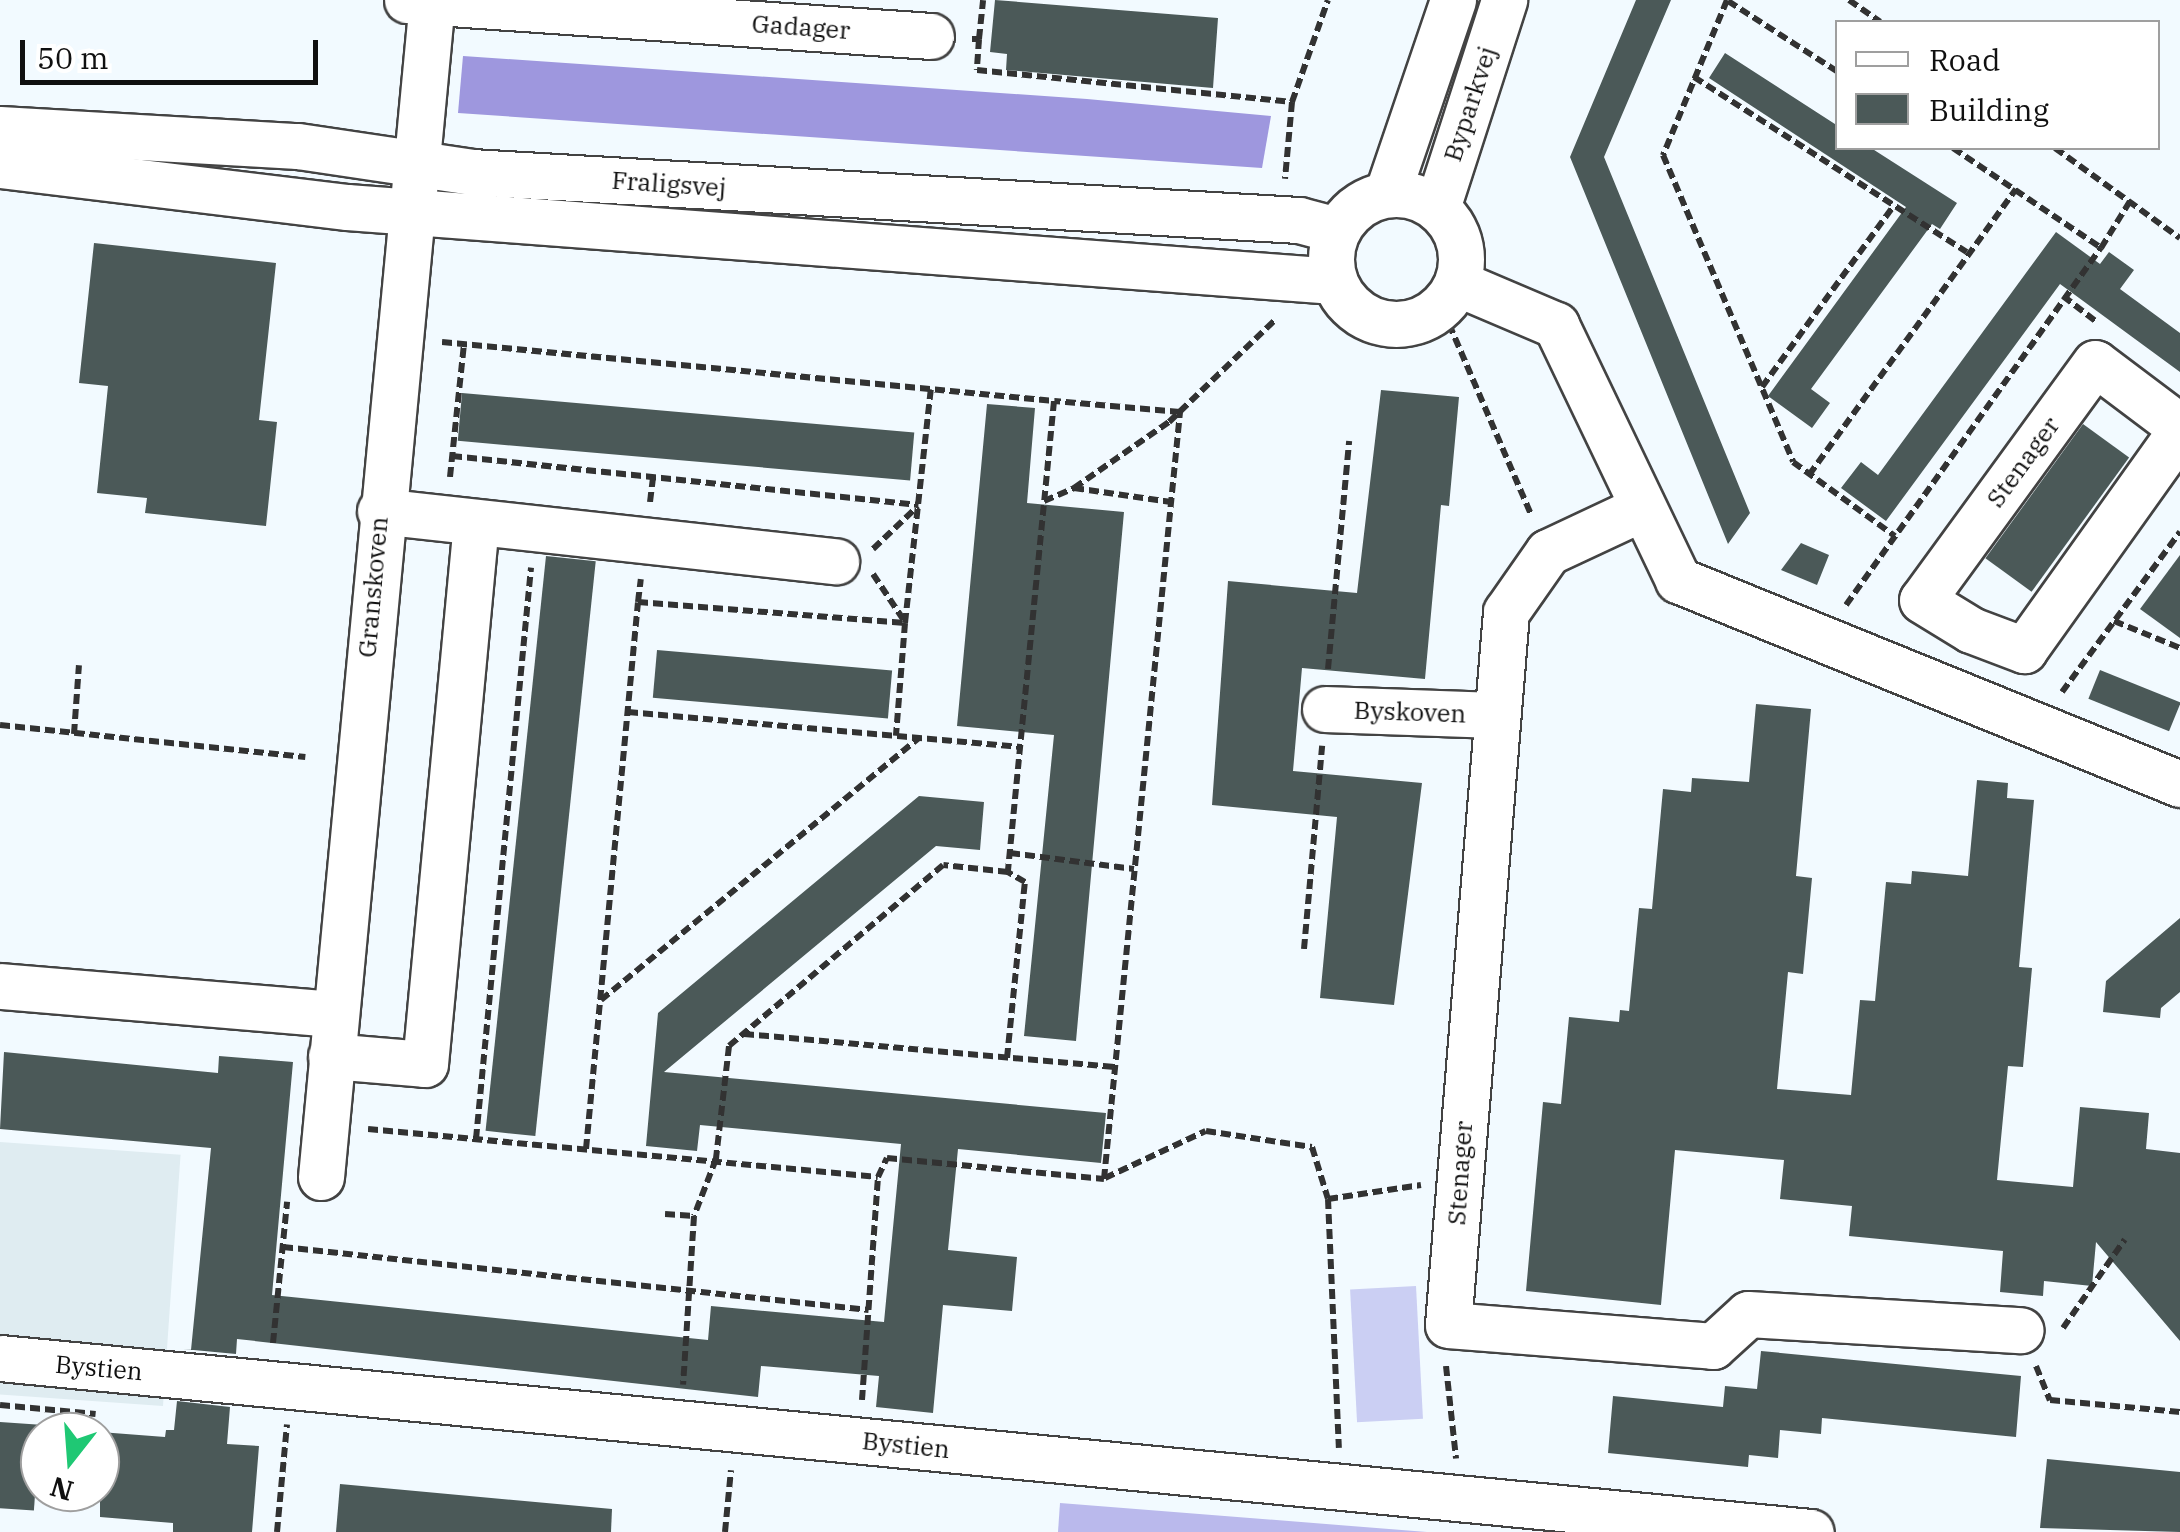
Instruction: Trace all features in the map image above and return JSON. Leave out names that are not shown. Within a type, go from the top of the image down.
[{"type":"street","name":"Byparkvej","points":[[1387,194],[1453,0]]},
{"type":"street","name":"Byparkvej","points":[[1437,208],[1504,0]]},
{"type":"street","name":"Gadager","points":[[416,161],[423,1],[931,36]]},
{"type":"street","name":"Fraligsvej","points":[[0,129],[298,146],[471,172],[1318,225]]},
{"type":"street","name":"Granskoven","points":[[321,1176],[396,338],[416,161]]},
{"type":"street","name":"Fraligsvej","points":[[0,165],[410,212],[1313,280]]},
{"type":"street","points":[[1387,194],[1413,196],[1437,208],[1459,242],[1450,295],[1417,322],[1388,324],[1350,306],[1313,280],[1330,255],[1318,225],[1387,194]]},
{"type":"street","points":[[1450,295],[1556,325],[1678,580],[2180,784]]},
{"type":"street","name":"Stenager","points":[[2095,363],[2180,429],[2024,650],[1971,630],[1922,600],[2095,363]]},
{"type":"street","name":"Stenager","points":[[1448,1325],[1506,612],[1548,552],[1642,508]]},
{"type":"street","points":[[380,511],[836,561]]},
{"type":"street","points":[[0,986],[333,1035],[425,1064],[476,522]]},
{"type":"street","points":[[1940,687],[1971,630]]},
{"type":"street","name":"Byskoven","points":[[1325,709],[1495,715]]},
{"type":"street","points":[[1448,1325],[1713,1346],[1748,1314],[2021,1330]]},
{"type":"street","name":"Bystien","points":[[0,1358],[1811,1532]]},
{"type":"path","points":[[983,0],[977,70],[1292,102]]},
{"type":"path","points":[[1318,225],[1284,175],[1292,102],[1328,0]]},
{"type":"path","points":[[1835,70],[1727,0],[1663,155],[1792,462],[1895,536]]},
{"type":"path","points":[[1849,0],[1877,20]]},
{"type":"path","points":[[931,36],[980,40]]},
{"type":"path","points":[[1694,76],[1967,252]]},
{"type":"path","points":[[1956,150],[2100,248]]},
{"type":"path","points":[[2058,150],[2180,238]]},
{"type":"path","points":[[1809,474],[2016,189]]},
{"type":"path","points":[[1823,639],[2130,202]]},
{"type":"path","points":[[1761,388],[1894,205]]},
{"type":"path","points":[[1044,501],[1074,488],[1180,412],[1313,280]]},
{"type":"path","points":[[1450,295],[1548,552]]},
{"type":"path","points":[[396,338],[1180,412]]},
{"type":"path","points":[[464,344],[452,456],[918,505]]},
{"type":"path","points":[[896,736],[931,389]]},
{"type":"path","points":[[1008,872],[1054,401]]},
{"type":"path","points":[[1104,1179],[1180,412]]},
{"type":"path","points":[[1074,488],[1171,502]]},
{"type":"path","points":[[906,623],[863,558],[918,505]]},
{"type":"path","points":[[476,1139],[535,528]]},
{"type":"path","points":[[2036,726],[2180,532]]},
{"type":"path","points":[[586,1149],[638,602],[906,623]]},
{"type":"path","points":[[2114,621],[2180,648]]},
{"type":"path","points":[[74,734],[80,665]]},
{"type":"path","points":[[628,712],[1020,747]]},
{"type":"path","points":[[0,725],[305,756]]},
{"type":"path","points":[[600,1000],[918,738]]},
{"type":"path","points":[[1010,853],[1134,868]]},
{"type":"path","points":[[682,1424],[694,1216],[716,1159],[729,1046],[943,864],[1008,872],[1025,882],[1007,1058]]},
{"type":"path","points":[[742,1034],[1115,1067]]},
{"type":"path","points":[[326,1125],[878,1177]]},
{"type":"path","points":[[859,1440],[878,1177],[886,1158],[1104,1179],[1206,1131],[1312,1146],[1328,1199],[1340,1487]]},
{"type":"path","points":[[278,1532],[288,1407],[269,1383],[289,1172],[321,1176]]},
{"type":"path","points":[[1328,1199],[1459,1179]]},
{"type":"path","points":[[665,1214],[694,1216]]},
{"type":"path","points":[[2124,1239],[2060,1332],[2021,1330],[2050,1400],[2180,1412]]},
{"type":"path","points":[[283,1247],[869,1310]]},
{"type":"path","points":[[1448,1325],[1445,1381],[1462,1498]]},
{"type":"path","points":[[725,1532],[734,1429]]},
{"type":"shaded area","points":[[463,56],[1087,99],[1271,116],[1262,168],[458,113]]},
{"type":"shaded area","points":[[0,1142],[181,1155],[163,1406],[0,1395]]},
{"type":"shaded area","points":[[1416,1286],[1423,1419],[1357,1422],[1350,1289]]},
{"type":"shaded area","points":[[1060,1503],[1427,1532],[1058,1532]]},
{"type":"building","points":[[995,0],[1218,18],[1213,88],[1006,70],[1007,54],[990,52]]},
{"type":"building","points":[[1636,0],[1671,0],[1604,157],[1750,513],[1728,544],[1570,157]]},
{"type":"building","points":[[1725,53],[1835,124],[1835,150],[1874,150],[1957,203],[1940,229],[1932,224],[1811,389],[1830,403],[1812,428],[1768,396],[1906,207],[1709,78]]},
{"type":"building","points":[[2056,232],[2100,264],[2109,252],[2134,270],[2120,289],[2180,333],[2180,372],[2060,284],[1886,521],[1841,488],[1861,462],[1878,475]]},
{"type":"building","points":[[94,243],[276,263],[259,420],[277,422],[266,526],[145,513],[147,498],[97,493],[108,386],[79,383]]},
{"type":"building","points":[[1381,390],[1459,397],[1449,506],[1441,505],[1425,679],[1302,668],[1293,771],[1422,783],[1394,1005],[1320,998],[1337,817],[1212,805],[1228,581],[1357,593]]},
{"type":"building","points":[[462,393],[914,433],[910,480],[458,441]]},
{"type":"building","points":[[987,404],[1035,408],[1027,503],[1124,512],[1076,1041],[1024,1036],[1054,735],[957,726]]},
{"type":"building","points":[[2083,424],[2129,458],[2032,592],[1985,558]]},
{"type":"building","points":[[1801,543],[1829,555],[1817,585],[1781,570]]},
{"type":"building","points":[[2180,555],[2180,638],[2140,609]]},
{"type":"building","points":[[546,556],[596,561],[535,1136],[486,1131]]},
{"type":"building","points":[[657,650],[892,671],[888,718],[653,698]]},
{"type":"building","points":[[2100,670],[2180,702],[2169,731],[2088,699]]},
{"type":"building","points":[[1756,704],[1811,709],[1796,876],[1812,878],[1803,974],[1788,972],[1777,1089],[1851,1095],[1860,1000],[1875,1001],[1886,882],[1911,884],[1912,871],[1968,876],[1977,780],[2008,783],[2007,798],[2034,800],[2019,967],[2032,968],[2023,1067],[2008,1066],[1997,1180],[2073,1187],[2080,1107],[2149,1113],[2146,1149],[2180,1153],[2180,1341],[2096,1242],[2092,1286],[2044,1281],[2043,1296],[2000,1292],[2003,1251],[1849,1236],[1852,1206],[1780,1199],[1784,1160],[1675,1150],[1661,1305],[1526,1291],[1543,1102],[1561,1104],[1569,1017],[1619,1022],[1620,1010],[1629,1011],[1639,908],[1652,909],[1663,789],[1691,792],[1692,778],[1749,782]]},
{"type":"building","points":[[919,796],[984,802],[980,850],[936,846],[664,1072],[1106,1113],[1101,1163],[958,1149],[948,1250],[1017,1257],[1012,1311],[943,1305],[933,1413],[876,1407],[879,1376],[761,1366],[758,1397],[237,1339],[236,1354],[191,1350],[211,1148],[0,1129],[4,1052],[218,1073],[219,1056],[293,1062],[272,1295],[708,1340],[711,1306],[884,1322],[901,1144],[700,1125],[697,1151],[646,1146],[658,1013]]},
{"type":"building","points":[[2180,918],[2180,992],[2161,1008],[2160,1018],[2103,1012],[2106,981]]},
{"type":"building","points":[[1761,1351],[2021,1376],[2016,1437],[1822,1418],[1821,1434],[1780,1430],[1778,1458],[1749,1455],[1748,1467],[1608,1453],[1613,1396],[1723,1407],[1725,1386],[1757,1389]]},
{"type":"building","points":[[177,1401],[230,1407],[227,1444],[259,1446],[252,1532],[173,1532],[173,1523],[100,1517],[100,1512],[120,1512],[120,1434],[165,1437],[166,1430],[174,1430]]},
{"type":"building","points":[[0,1422],[20,1423],[20,1510],[0,1508]]},
{"type":"building","points":[[2047,1459],[2180,1472],[2180,1532],[2040,1528]]},
{"type":"building","points":[[340,1484],[612,1509],[611,1532],[336,1532]]}]
